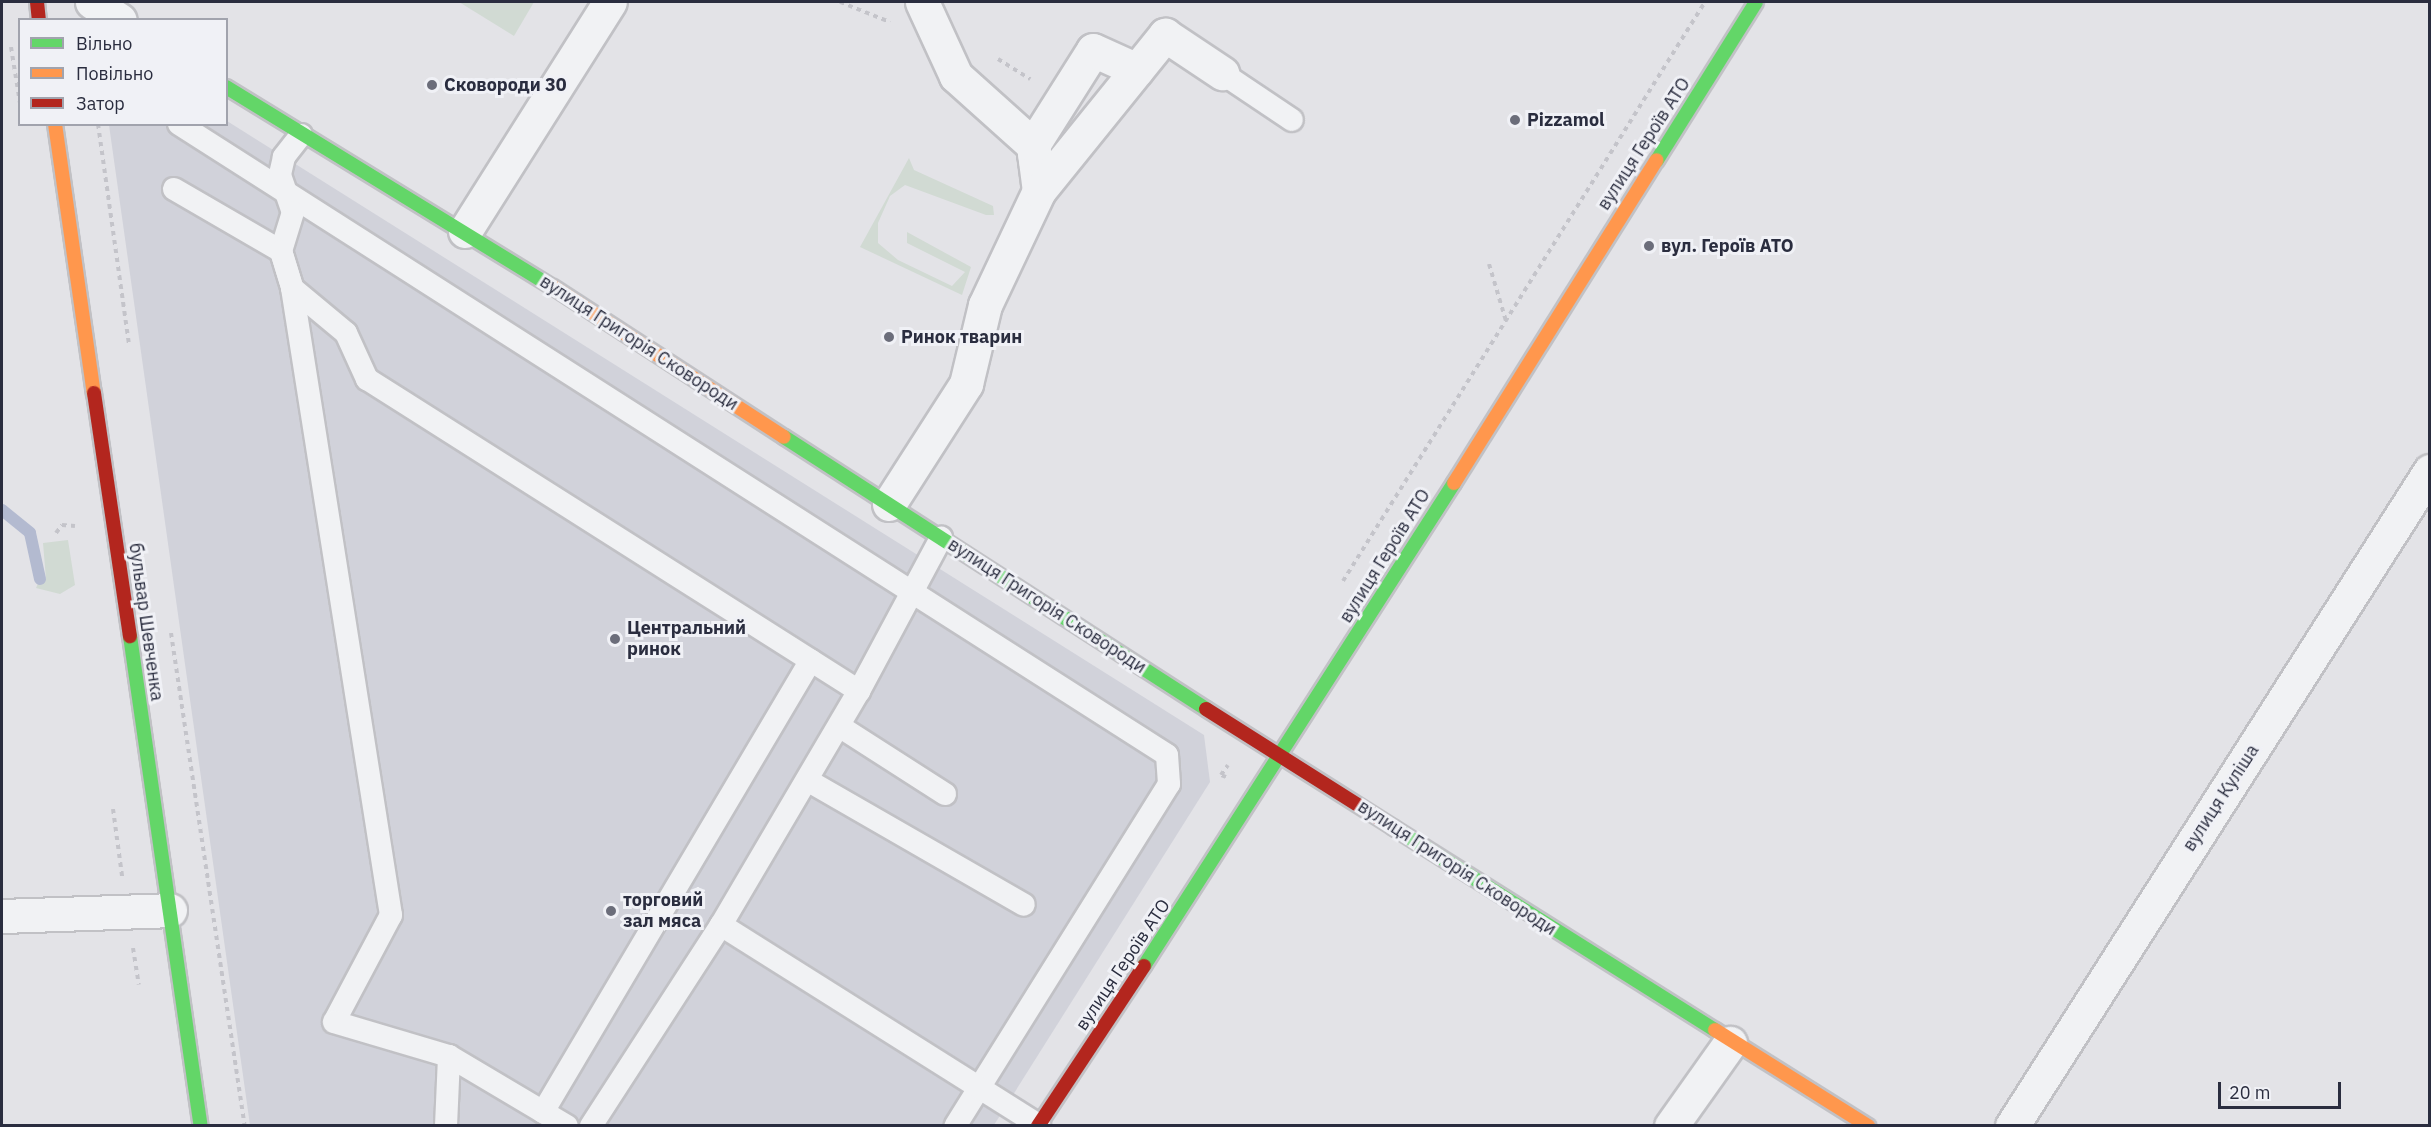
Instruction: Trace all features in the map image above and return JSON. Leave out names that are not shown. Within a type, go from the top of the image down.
[{"type":"street","points":[[37,2],[39,18]]},
{"type":"street","points":[[92,2],[117,18]]},
{"type":"street","points":[[465,231],[610,2]]},
{"type":"street","points":[[922,2],[956,76],[1033,145],[1040,191]]},
{"type":"street","name":"вулиця Героїв АТО","points":[[1039,1125],[1281,757],[1756,2]]},
{"type":"street","points":[[889,504],[966,384],[985,304],[1040,191],[1165,35],[1222,73]]},
{"type":"street","points":[[1033,145],[1093,50],[1137,70]]},
{"type":"street","name":"вулиця Григорія Сковороди","points":[[228,88],[301,135],[465,231],[1281,757],[1730,1043],[1868,1125]]},
{"type":"street","name":"бульвар Шевченка","points":[[55,126],[201,1125]]},
{"type":"street","name":"вулиця Куліша","points":[[2012,1125],[2430,471]]},
{"type":"street","points":[[2,916],[170,910]]},
{"type":"street","points":[[1671,1125],[1730,1043]]},
{"type":"lane","points":[[1222,73],[1292,120]]},
{"type":"lane","points":[[182,126],[1167,755],[1169,784],[955,1125]]},
{"type":"lane","points":[[301,135],[284,157],[280,175],[293,212],[281,251],[292,288],[391,915],[334,1022],[449,1056],[567,1125]]},
{"type":"lane","points":[[174,189],[281,251]]},
{"type":"lane","points":[[292,288],[346,333],[367,379],[859,691]]},
{"type":"lane","points":[[591,1125],[721,925],[859,691],[941,538]]},
{"type":"lane","points":[[543,1112],[811,660]]},
{"type":"lane","points":[[839,726],[945,794]]},
{"type":"lane","points":[[807,780],[1024,905]]},
{"type":"lane","points":[[721,925],[1039,1125]]},
{"type":"lane","points":[[446,1125],[449,1056]]},
{"type":"path","points":[[1339,589],[1705,2]]},
{"type":"path","points":[[10,35],[18,89]]},
{"type":"path","points":[[988,53],[1047,89],[1076,75]]},
{"type":"path","points":[[98,126],[130,356]]},
{"type":"path","points":[[1489,264],[1506,321]]},
{"type":"path","points":[[56,533],[62,525],[75,526]]},
{"type":"path","points":[[169,623],[245,1125]]},
{"type":"path","points":[[1221,775],[1248,735]]},
{"type":"shaded area","points":[[459,2],[534,2],[514,36]]},
{"type":"shaded area","name":"Центральний ринок","points":[[228,122],[1204,735],[1210,782],[994,1125],[250,1125],[109,126],[228,126]]},
{"type":"shaded area","points":[[909,158],[914,170],[993,206],[994,215],[986,215],[905,185],[890,196],[878,223],[878,243],[898,260],[952,286],[965,272],[907,243],[907,232],[971,267],[962,295],[860,247]]},
{"type":"shaded area","points":[[68,540],[75,585],[60,594],[36,588],[40,579],[46,579],[43,543]]},
{"type":"waterway","points":[[2,510],[30,533],[40,579]]},
{"type":"traffic: fast","points":[[1657,160],[1756,2]]},
{"type":"traffic: fast","points":[[228,88],[553,287]]},
{"type":"traffic: fast","points":[[784,437],[1206,709]]},
{"type":"traffic: fast","points":[[1144,966],[1454,483]]},
{"type":"traffic: fast","points":[[130,636],[201,1126]]},
{"type":"traffic: fast","points":[[1394,828],[1715,1030]]},
{"type":"traffic: slow","points":[[55,126],[94,393]]},
{"type":"traffic: slow","points":[[1454,483],[1657,160]]},
{"type":"traffic: slow","points":[[553,287],[784,437]]},
{"type":"traffic: slow","points":[[1715,1030],[1868,1126]]},
{"type":"traffic: jam","points":[[37,2],[39,18]]},
{"type":"traffic: jam","points":[[94,393],[130,636]]},
{"type":"traffic: jam","points":[[1206,709],[1394,828]]},
{"type":"traffic: jam","points":[[1038,1126],[1144,966]]},
{"type":"place","name":"Сковороди 30","points":[[432,85]]},
{"type":"place","name":"Pizzamol","points":[[1515,120]]},
{"type":"place","name":"вул. Героїв АТО","points":[[1649,246]]},
{"type":"place","name":"Ринок тварин","points":[[889,337]]},
{"type":"place","name":"Центральний ринок","points":[[615,639]]},
{"type":"place","name":"торговий зал мяса","points":[[611,911]]}]
